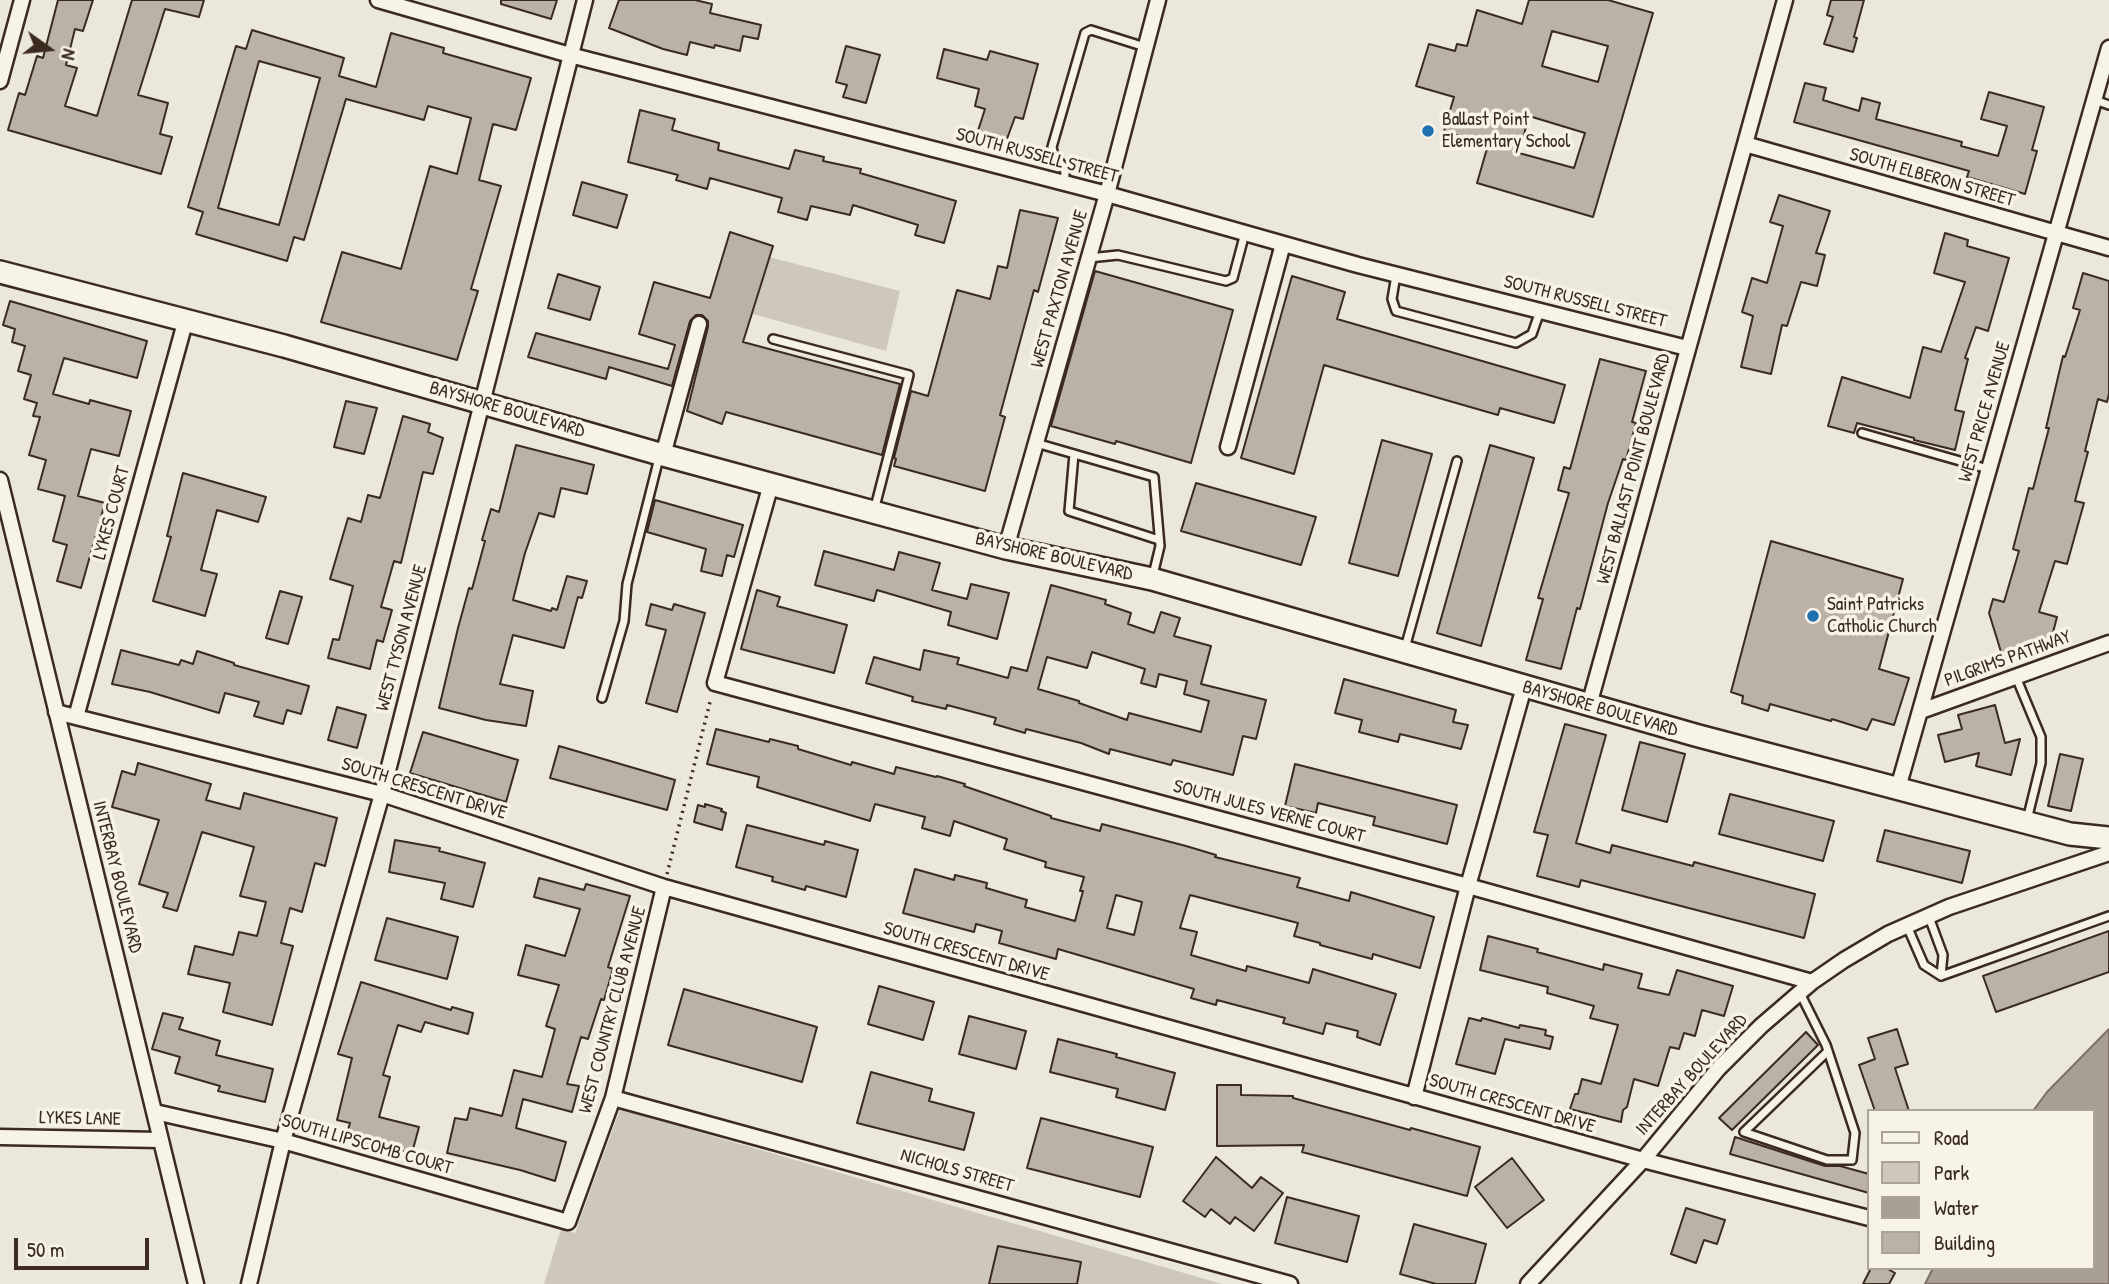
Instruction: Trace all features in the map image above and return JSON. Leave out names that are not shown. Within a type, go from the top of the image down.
[{"type":"street","points":[[0,81],[22,0]]},
{"type":"street","name":"SOUTH RUSSELL STREET","points":[[378,0],[570,55],[1063,182],[1396,275],[1687,348]]},
{"type":"street","name":"WEST TYSON AVENUE","points":[[249,1284],[283,1141],[382,794],[585,0]]},
{"type":"street","name":"WEST PAXTON AVENUE","points":[[1006,548],[1107,194],[1158,0]]},
{"type":"street","name":"WEST BALLAST POINT BOULEVARD","points":[[1588,705],[1786,0]]},
{"type":"street","name":"WEST PRICE AVENUE","points":[[1898,788],[2109,48]]},
{"type":"street","name":"SOUTH ELBERON STREET","points":[[1745,144],[2109,248]]},
{"type":"street","points":[[1228,447],[1283,244]]},
{"type":"street","name":"BAYSHORE BOULEVARD","points":[[0,272],[186,319],[662,455],[1006,548],[1152,579],[1588,705],[1898,788],[2028,818],[2070,834],[2109,838]]},
{"type":"street","name":"LYKES COURT","points":[[76,717],[186,319]]},
{"type":"street","points":[[662,455],[699,324]]},
{"type":"street","name":"INTERBAY BOULEVARD","points":[[0,480],[196,1284]]},
{"type":"street","points":[[715,683],[771,484]]},
{"type":"street","name":"PILGRIMS PATHWAY","points":[[1921,711],[2109,643]]},
{"type":"street","name":"SOUTH JULES VERNE COURT","points":[[715,683],[1468,886],[1812,982]]},
{"type":"street","points":[[1414,1097],[1468,886],[1524,687]]},
{"type":"street","name":"SOUTH CRESCENT DRIVE","points":[[56,712],[382,794],[664,887],[1414,1097],[1868,1219]]},
{"type":"street","name":"INTERBAY BOULEVARD","points":[[1528,1284],[1643,1160],[1718,1069],[1761,1026],[1812,982],[1844,960],[1949,907],[2109,853]]},
{"type":"street","name":"WEST COUNTRY CLUB AVENUE","points":[[568,1222],[613,1098],[664,887]]},
{"type":"street","name":"NICHOLS STREET","points":[[613,1098],[1290,1284]]},
{"type":"street","name":"SOUTH LIPSCOMB COURT","points":[[155,1112],[283,1141],[568,1222]]},
{"type":"street","name":"LYKES LANE","points":[[0,1137],[160,1140]]},
{"type":"lane","points":[[1063,182],[1064,167],[1054,156],[1052,147],[1085,33],[1091,30],[1146,47]]},
{"type":"lane","points":[[2094,100],[2109,104]]},
{"type":"lane","points":[[1089,258],[1118,255],[1226,281],[1233,278],[1245,233]]},
{"type":"lane","points":[[1396,275],[1392,299],[1396,312],[1516,343],[1532,334],[1540,311]]},
{"type":"lane","points":[[773,339],[909,375],[874,512]]},
{"type":"lane","points":[[1862,433],[1989,469]]},
{"type":"lane","points":[[1036,443],[1154,477],[1159,540],[1152,579]]},
{"type":"lane","points":[[1074,454],[1069,511],[1159,540]]},
{"type":"lane","points":[[602,698],[624,621],[627,584],[662,455]]},
{"type":"lane","points":[[1404,652],[1457,461]]},
{"type":"lane","points":[[2016,677],[2041,737],[2041,763],[2028,818]]},
{"type":"lane","points":[[1929,916],[1943,955],[1941,976]]},
{"type":"lane","points":[[1941,976],[2109,916]]},
{"type":"lane","points":[[1907,926],[1924,965],[1941,976]]},
{"type":"lane","points":[[1800,992],[1828,1051],[1855,1133],[1852,1160],[1827,1160],[1744,1132],[1828,1051]]},
{"type":"path","points":[[664,887],[715,683]]},
{"type":"green space","points":[[769,257],[900,291],[886,351],[753,314]]},
{"type":"green space","points":[[620,1109],[1222,1284],[544,1284],[561,1229],[575,1233]]},
{"type":"water","points":[[2109,1029],[2109,1284],[1925,1284],[1932,1270],[2095,1270],[2095,1109],[2034,1109],[2047,1092]]},
{"type":"building","points":[[58,0],[93,0],[83,31],[75,29],[66,65],[77,68],[65,106],[97,116],[132,0],[204,0],[199,17],[165,9],[138,95],[168,103],[160,134],[172,137],[161,174],[8,130],[19,93],[25,95],[37,56],[43,58]]},
{"type":"building","points":[[501,0],[557,0],[551,19],[501,4]]},
{"type":"building","points":[[619,0],[695,0],[712,4],[710,13],[761,25],[758,39],[743,36],[740,51],[690,42],[687,55],[663,49],[609,28]]},
{"type":"building","points":[[1529,0],[1608,0],[1653,13],[1593,217],[1477,183],[1488,145],[1444,131],[1454,97],[1416,86],[1429,44],[1455,51],[1457,44],[1467,46],[1477,10],[1522,24]],"holes":[[[1552,31],[1608,46],[1598,82],[1542,66]],[[1529,116],[1585,133],[1574,168],[1519,153]]]},
{"type":"building","points":[[1831,0],[1864,0],[1854,37],[1857,38],[1853,52],[1824,44],[1833,17],[1827,15]]},
{"type":"building","points":[[252,30],[344,58],[339,76],[376,87],[391,33],[444,48],[443,53],[531,78],[516,130],[493,124],[479,180],[501,186],[471,289],[478,291],[457,360],[321,322],[342,252],[401,269],[430,166],[457,174],[471,118],[428,106],[424,120],[346,99],[304,240],[294,237],[287,261],[196,234],[203,212],[188,207],[236,46],[246,49]],"holes":[[[259,61],[320,78],[279,225],[218,208]]]},
{"type":"building","points":[[846,46],[880,55],[866,103],[843,97],[847,85],[836,82]]},
{"type":"building","points":[[944,49],[987,60],[990,51],[1038,64],[1023,119],[1015,117],[1004,147],[976,137],[985,109],[975,106],[979,89],[937,78]]},
{"type":"building","points":[[1805,83],[1826,88],[1823,100],[1859,111],[1862,98],[1880,103],[1876,119],[1962,142],[1961,146],[1998,156],[2007,126],[1981,119],[1989,92],[2044,107],[2032,150],[2037,151],[2025,194],[1967,177],[1969,171],[1794,122]]},
{"type":"building","points":[[640,110],[675,119],[672,130],[719,143],[718,150],[789,169],[795,150],[824,157],[823,161],[861,169],[860,173],[956,201],[944,243],[915,235],[918,225],[853,205],[850,215],[811,206],[807,220],[778,212],[782,198],[710,178],[707,189],[676,180],[678,175],[628,162]]},
{"type":"building","points":[[582,182],[627,195],[617,228],[573,215]]},
{"type":"building","points":[[1779,195],[1830,211],[1816,253],[1825,255],[1817,286],[1801,282],[1787,326],[1782,325],[1771,374],[1741,367],[1753,316],[1742,312],[1752,278],[1767,283],[1783,226],[1770,222]]},
{"type":"building","points":[[1020,210],[1058,218],[1038,292],[1034,290],[1000,415],[1005,417],[985,491],[894,466],[911,391],[928,396],[957,290],[990,299],[998,266],[1007,268]]},
{"type":"building","points":[[730,232],[773,246],[743,342],[900,384],[882,455],[726,412],[722,424],[687,411],[708,327],[708,321],[702,315],[696,315],[690,321],[672,386],[609,367],[606,379],[528,357],[536,333],[668,369],[675,345],[639,334],[654,282],[710,298]]},
{"type":"building","points":[[1945,233],[1968,240],[1967,246],[2009,258],[1988,331],[1976,327],[1965,358],[1968,359],[1955,410],[1964,412],[1955,450],[1857,423],[1854,433],[1828,426],[1842,377],[1910,398],[1923,347],[1941,352],[1965,282],[1934,273]]},
{"type":"building","points":[[1095,271],[1233,310],[1191,463],[1116,441],[1115,444],[1051,426]]},
{"type":"building","points":[[2083,273],[2109,281],[2109,394],[2107,402],[2098,399],[2085,451],[2088,452],[2075,501],[2084,503],[2067,564],[2055,561],[2039,612],[2057,617],[2051,640],[2002,655],[1989,613],[1993,599],[2004,602],[2019,551],[2013,549],[2049,428],[2046,428],[2063,356],[2065,357],[2080,310],[2073,308]]},
{"type":"building","points":[[558,274],[600,287],[590,320],[548,308]]},
{"type":"building","points":[[1292,276],[1345,292],[1337,319],[1565,385],[1554,423],[1500,408],[1498,415],[1324,365],[1294,474],[1241,458]]},
{"type":"building","points":[[10,301],[147,341],[137,378],[64,358],[53,394],[89,404],[90,400],[131,411],[119,456],[91,449],[78,496],[105,503],[81,588],[57,581],[67,545],[53,541],[65,496],[38,489],[46,460],[29,455],[40,417],[33,416],[37,403],[24,399],[31,375],[18,371],[25,346],[12,342],[15,329],[3,325]]},
{"type":"building","points":[[1600,359],[1646,371],[1632,422],[1636,423],[1626,460],[1623,459],[1608,503],[1561,669],[1526,660],[1543,599],[1538,598],[1569,493],[1558,490],[1564,467],[1570,469]]},
{"type":"building","points":[[346,401],[377,408],[364,454],[334,447]]},
{"type":"building","points":[[403,416],[430,424],[428,432],[443,438],[433,474],[423,472],[401,563],[394,561],[381,607],[392,610],[383,642],[377,640],[370,669],[328,658],[333,639],[339,640],[353,586],[330,579],[348,518],[361,522],[368,495],[380,498]]},
{"type":"building","points":[[1382,440],[1432,454],[1398,576],[1349,563]]},
{"type":"building","points":[[516,445],[594,465],[587,494],[561,488],[554,517],[539,513],[525,553],[513,600],[551,611],[552,608],[557,610],[567,576],[587,581],[582,598],[578,597],[564,648],[513,635],[500,684],[533,691],[526,726],[486,720],[439,708],[469,588],[472,589],[485,541],[482,540],[491,509],[499,512]]},
{"type":"building","points":[[1490,445],[1534,458],[1481,646],[1437,633]]},
{"type":"building","points":[[183,473],[266,497],[258,522],[217,510],[201,570],[217,574],[205,616],[153,601],[171,537],[167,536]]},
{"type":"building","points":[[1196,483],[1316,517],[1301,565],[1181,531]]},
{"type":"building","points":[[655,500],[743,525],[734,557],[727,555],[722,576],[701,571],[706,549],[647,532]]},
{"type":"building","points":[[1771,541],[1903,579],[1879,669],[1909,678],[1894,725],[1872,719],[1867,730],[1770,704],[1768,711],[1742,703],[1743,696],[1731,692]]},
{"type":"building","points":[[824,551],[894,570],[899,552],[940,563],[932,590],[967,599],[971,584],[1009,593],[997,639],[948,625],[951,612],[877,590],[874,601],[815,585]]},
{"type":"building","points":[[1051,585],[1106,600],[1105,604],[1131,613],[1128,624],[1154,633],[1161,612],[1180,618],[1174,636],[1211,646],[1201,684],[1266,700],[1256,739],[1243,736],[1233,775],[1173,760],[1171,765],[1110,749],[1109,754],[1081,743],[1026,729],[1025,733],[994,724],[996,718],[947,705],[946,709],[912,701],[913,697],[866,683],[874,657],[920,670],[924,650],[959,658],[957,664],[1008,678],[1011,667],[1027,671]],"holes":[[[1092,652],[1145,669],[1141,683],[1156,687],[1159,674],[1187,681],[1184,694],[1209,701],[1201,732],[1129,713],[1127,720],[1079,701],[1038,689],[1047,657],[1087,668]]]},
{"type":"building","points":[[757,590],[780,597],[777,606],[847,625],[834,673],[741,649]]},
{"type":"building","points":[[280,591],[302,597],[288,644],[266,638]]},
{"type":"building","points":[[651,604],[672,610],[674,604],[705,613],[677,712],[646,703],[666,630],[646,625]]},
{"type":"building","points":[[121,650],[179,665],[181,660],[193,664],[197,651],[234,665],[309,686],[301,714],[287,710],[283,724],[254,716],[259,702],[225,693],[219,713],[150,692],[112,684]]},
{"type":"building","points":[[1344,679],[1456,710],[1453,722],[1468,725],[1461,749],[1400,734],[1398,742],[1359,732],[1362,720],[1335,713]]},
{"type":"building","points":[[1995,705],[2005,743],[2020,739],[2011,775],[1976,766],[1979,753],[1945,762],[1938,735],[1962,729],[1958,715]]},
{"type":"building","points":[[337,707],[366,715],[357,748],[328,740]]},
{"type":"building","points":[[1565,724],[1606,735],[1576,843],[1610,853],[1612,845],[1693,866],[1694,862],[1815,894],[1804,938],[1581,880],[1579,887],[1537,876],[1548,835],[1534,832]]},
{"type":"building","points":[[716,729],[769,742],[770,739],[851,765],[852,762],[894,774],[896,767],[937,776],[965,784],[964,786],[1051,818],[1100,831],[1102,824],[1186,846],[1216,855],[1215,857],[1300,878],[1297,887],[1349,901],[1351,892],[1434,917],[1420,968],[1373,954],[1372,959],[1320,945],[1294,936],[1298,923],[1190,895],[1180,928],[1197,932],[1191,955],[1246,971],[1247,966],[1309,983],[1313,969],[1396,994],[1380,1045],[1357,1037],[1358,1031],[1326,1023],[1323,1034],[1283,1023],[1285,1018],[1217,1000],[1216,1005],[1191,998],[1194,989],[1058,949],[1056,959],[999,943],[1002,931],[976,924],[974,932],[903,913],[915,869],[954,880],[955,875],[987,883],[986,888],[1027,900],[1025,907],[1075,921],[1084,877],[1045,867],[1046,862],[1004,849],[1007,839],[954,821],[950,836],[922,828],[925,817],[875,804],[870,821],[757,787],[759,777],[707,764]],"holes":[[[1116,895],[1142,902],[1134,935],[1107,928]]]},
{"type":"building","points":[[423,732],[518,760],[506,802],[410,773]]},
{"type":"building","points":[[1640,742],[1685,754],[1667,822],[1622,810]]},
{"type":"building","points":[[559,746],[675,780],[667,810],[550,778]]},
{"type":"building","points":[[2060,754],[2083,759],[2071,811],[2048,806]]},
{"type":"building","points":[[138,763],[211,784],[206,800],[240,809],[244,793],[337,818],[325,866],[315,863],[302,912],[290,908],[281,943],[293,946],[272,1025],[223,1012],[230,983],[188,974],[195,946],[233,955],[239,932],[257,936],[266,902],[240,896],[254,847],[202,832],[177,911],[163,907],[168,893],[139,884],[159,820],[112,807],[122,771],[135,775]]},
{"type":"building","points":[[1295,764],[1457,805],[1447,844],[1373,825],[1375,817],[1318,803],[1316,813],[1285,806]]},
{"type":"building","points":[[1730,794],[1834,821],[1823,861],[1719,834]]},
{"type":"building","points":[[705,804],[722,809],[721,811],[726,813],[722,830],[694,822],[698,805],[705,807]]},
{"type":"building","points":[[747,825],[824,845],[825,841],[858,850],[846,897],[806,886],[805,890],[772,881],[773,877],[736,867]]},
{"type":"building","points":[[1885,830],[1970,851],[1962,883],[1877,861]]},
{"type":"building","points":[[395,840],[440,848],[439,851],[485,863],[473,907],[441,899],[445,883],[389,872]]},
{"type":"building","points":[[539,878],[584,890],[586,884],[630,896],[608,967],[613,969],[604,1000],[601,999],[588,1039],[581,1037],[567,1084],[579,1086],[572,1112],[523,1099],[516,1128],[566,1142],[555,1181],[447,1153],[455,1118],[467,1120],[470,1108],[502,1116],[514,1070],[542,1077],[555,1029],[546,1026],[559,985],[518,975],[526,945],[565,956],[580,909],[534,897]]},
{"type":"building","points":[[387,918],[458,937],[447,979],[375,960]]},
{"type":"building","points":[[2109,931],[2109,972],[1996,1012],[1983,976]]},
{"type":"building","points":[[1488,936],[1603,970],[1604,964],[1642,974],[1638,988],[1669,995],[1677,970],[1733,986],[1724,1016],[1702,1010],[1695,1036],[1684,1033],[1679,1049],[1670,1047],[1658,1086],[1634,1079],[1621,1122],[1570,1109],[1582,1079],[1601,1084],[1618,1025],[1590,1018],[1594,1006],[1547,993],[1548,987],[1480,970]]},
{"type":"building","points":[[361,982],[451,1010],[452,1007],[473,1013],[468,1034],[425,1022],[421,1032],[398,1025],[383,1075],[390,1077],[379,1117],[419,1127],[412,1153],[346,1137],[350,1123],[337,1120],[352,1058],[338,1054]]},
{"type":"building","points":[[879,986],[934,1002],[923,1040],[868,1024]]},
{"type":"building","points":[[684,989],[817,1027],[802,1082],[668,1045]]},
{"type":"building","points":[[163,1013],[183,1018],[179,1029],[220,1041],[216,1055],[273,1069],[265,1102],[218,1091],[220,1086],[175,1073],[180,1057],[152,1049]]},
{"type":"building","points":[[969,1016],[1026,1031],[1016,1069],[959,1054]]},
{"type":"building","points":[[1469,1018],[1481,1021],[1482,1018],[1519,1028],[1520,1025],[1546,1030],[1545,1035],[1553,1037],[1550,1049],[1505,1039],[1495,1074],[1456,1064]]},
{"type":"building","points":[[1897,1029],[1908,1064],[1895,1068],[1908,1109],[1874,1109],[1859,1065],[1875,1059],[1868,1038]]},
{"type":"building","points":[[1806,1032],[1818,1045],[1732,1130],[1719,1118]]},
{"type":"building","points":[[1058,1039],[1175,1073],[1165,1110],[1116,1097],[1118,1089],[1050,1072]]},
{"type":"building","points":[[871,1072],[932,1089],[929,1101],[974,1113],[964,1150],[857,1123]]},
{"type":"building","points":[[1217,1085],[1241,1085],[1241,1095],[1293,1096],[1480,1147],[1467,1196],[1302,1152],[1304,1145],[1217,1146]]},
{"type":"building","points":[[1041,1118],[1153,1147],[1140,1197],[1027,1168]]},
{"type":"building","points":[[1735,1137],[1825,1166],[1840,1166],[1868,1174],[1868,1193],[1730,1154]]},
{"type":"building","points":[[1216,1157],[1252,1188],[1261,1177],[1283,1193],[1254,1231],[1235,1217],[1230,1224],[1211,1209],[1205,1217],[1183,1201]]},
{"type":"building","points":[[1512,1158],[1544,1200],[1507,1228],[1475,1187]]},
{"type":"building","points":[[1287,1197],[1359,1216],[1347,1262],[1275,1243]]},
{"type":"building","points":[[1686,1208],[1725,1220],[1717,1244],[1704,1240],[1696,1263],[1671,1254]]},
{"type":"building","points":[[1414,1224],[1486,1244],[1475,1284],[1436,1284],[1400,1274]]},
{"type":"building","points":[[998,1246],[1081,1262],[1077,1284],[989,1284]]},
{"type":"building","points":[[1870,1270],[1890,1270],[1895,1273],[1889,1284],[1863,1284]]},
{"type":"place","name":"Ballast Point Elementary School","points":[[1428,131]]},
{"type":"place","name":"Saint Patricks Catholic Church","points":[[1813,616]]}]
